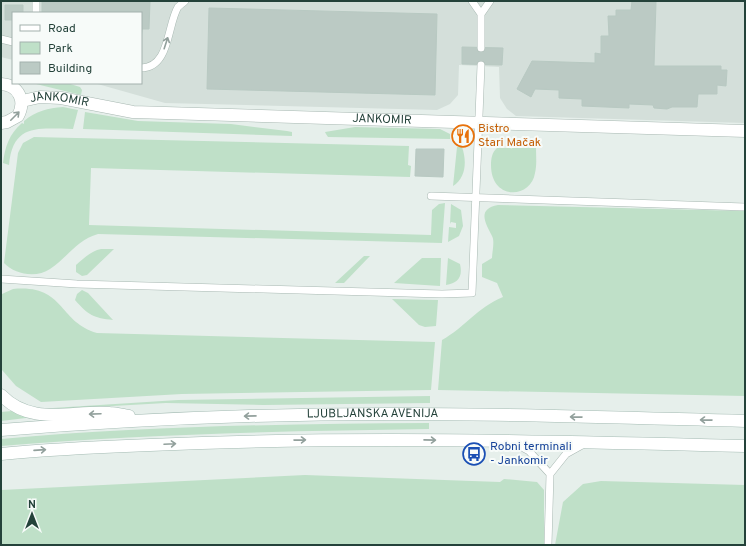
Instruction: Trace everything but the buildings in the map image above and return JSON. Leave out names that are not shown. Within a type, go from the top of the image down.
[{"type":"main road","name":"JANKOMIR","points":[[1,84],[13,87],[18,92],[22,102],[18,116],[13,120],[1,123]]},
{"type":"main road","name":"JANKOMIR","points":[[22,102],[40,97],[51,97],[133,112],[745,131]]},
{"type":"main road","points":[[1,395],[14,406],[34,414],[48,416],[110,413],[148,420]]},
{"type":"main road","name":"LJUBLJANSKA AVENIJA","points":[[1,430],[148,420],[247,416],[414,414],[745,421]]},
{"type":"main road","name":"LJUBLJANSKA AVENIJA","points":[[1,454],[40,450],[222,442],[384,439],[745,446]]},
{"type":"lane","points":[[36,1],[36,12]]},
{"type":"lane","points":[[142,68],[146,68],[156,63],[163,54],[178,7],[185,1]]},
{"type":"lane","points":[[472,1],[481,14],[481,48]]},
{"type":"lane","points":[[481,14],[490,1]]},
{"type":"lane","points":[[1,39],[12,42]]},
{"type":"lane","points":[[1,279],[100,284],[442,294],[472,293],[474,197],[481,65]]},
{"type":"lane","points":[[431,196],[745,207]]},
{"type":"lane","points":[[512,441],[529,451],[550,474]]},
{"type":"lane","points":[[548,545],[550,474],[566,454],[587,442]]},
{"type":"shaded area","points":[[1,1],[745,1],[745,123],[516,116],[507,109],[500,98],[499,67],[459,65],[458,95],[450,104],[437,110],[165,103],[98,84],[142,84],[142,12],[12,12],[12,60],[1,57]]},
{"type":"green space","points":[[36,84],[70,84],[80,87],[82,90],[81,95]]},
{"type":"green space","points":[[63,107],[78,110],[73,129],[39,129],[30,131],[22,135],[16,141],[9,165],[3,163],[8,141],[18,127],[22,123],[24,124],[24,121],[42,111]]},
{"type":"green space","points":[[85,112],[138,121],[231,124],[287,131],[292,132],[292,136],[83,129]]},
{"type":"green space","points":[[355,127],[440,129],[450,134],[450,139],[328,137],[325,132]]},
{"type":"green space","points":[[34,137],[409,146],[408,165],[411,166],[410,177],[91,168],[89,225],[431,235],[432,210],[439,204],[445,203],[442,243],[98,234],[84,240],[45,272],[39,274],[20,273],[4,263],[18,153],[23,143]]},
{"type":"green space","points":[[457,147],[462,147],[465,163],[461,178],[453,186]]},
{"type":"green space","points":[[497,148],[536,148],[535,173],[532,182],[526,188],[512,192],[504,190],[497,185],[493,177],[491,160]]},
{"type":"green space","points":[[451,204],[461,210],[463,226],[459,236],[448,242],[449,227],[456,228],[456,223],[451,222],[450,224]]},
{"type":"green space","points":[[498,205],[745,211],[745,396],[438,390],[442,340],[457,330],[486,306],[503,297],[497,283],[482,277],[482,264],[492,258],[493,244],[493,238],[485,222],[485,213],[491,207]]},
{"type":"green space","points":[[101,249],[114,249],[87,275],[82,276],[76,272],[76,265],[91,253]]},
{"type":"green space","points":[[364,256],[370,256],[344,283],[335,283]]},
{"type":"green space","points":[[422,258],[441,258],[440,286],[394,283]]},
{"type":"green space","points":[[448,258],[460,264],[461,272],[459,279],[454,283],[446,285]]},
{"type":"green space","points":[[13,289],[30,289],[43,292],[60,305],[84,328],[97,333],[435,342],[431,390],[182,394],[41,402],[16,386],[2,370],[1,298],[2,294]]},
{"type":"green space","points":[[82,290],[88,293],[113,320],[96,317],[84,309],[75,300],[77,294]]},
{"type":"green space","points":[[392,299],[438,300],[436,326],[425,327],[419,325]]},
{"type":"green space","points":[[430,396],[430,403],[263,405],[166,403],[77,408],[77,411],[37,409],[178,400]]},
{"type":"green space","points":[[12,411],[26,418],[1,421],[1,412]]},
{"type":"green space","points":[[429,423],[429,429],[268,432],[161,436],[1,446],[1,439],[161,428]]},
{"type":"green space","points":[[305,475],[500,482],[504,479],[537,482],[544,490],[544,545],[1,545],[1,490]]},
{"type":"green space","points":[[601,481],[745,485],[745,545],[555,545],[563,502],[583,484]]},
{"type":"place","name":"Bistro Stari Mačak","points":[[463,136]]},
{"type":"place","name":"Robni terminali - Jankomir","points":[[474,454]]}]
